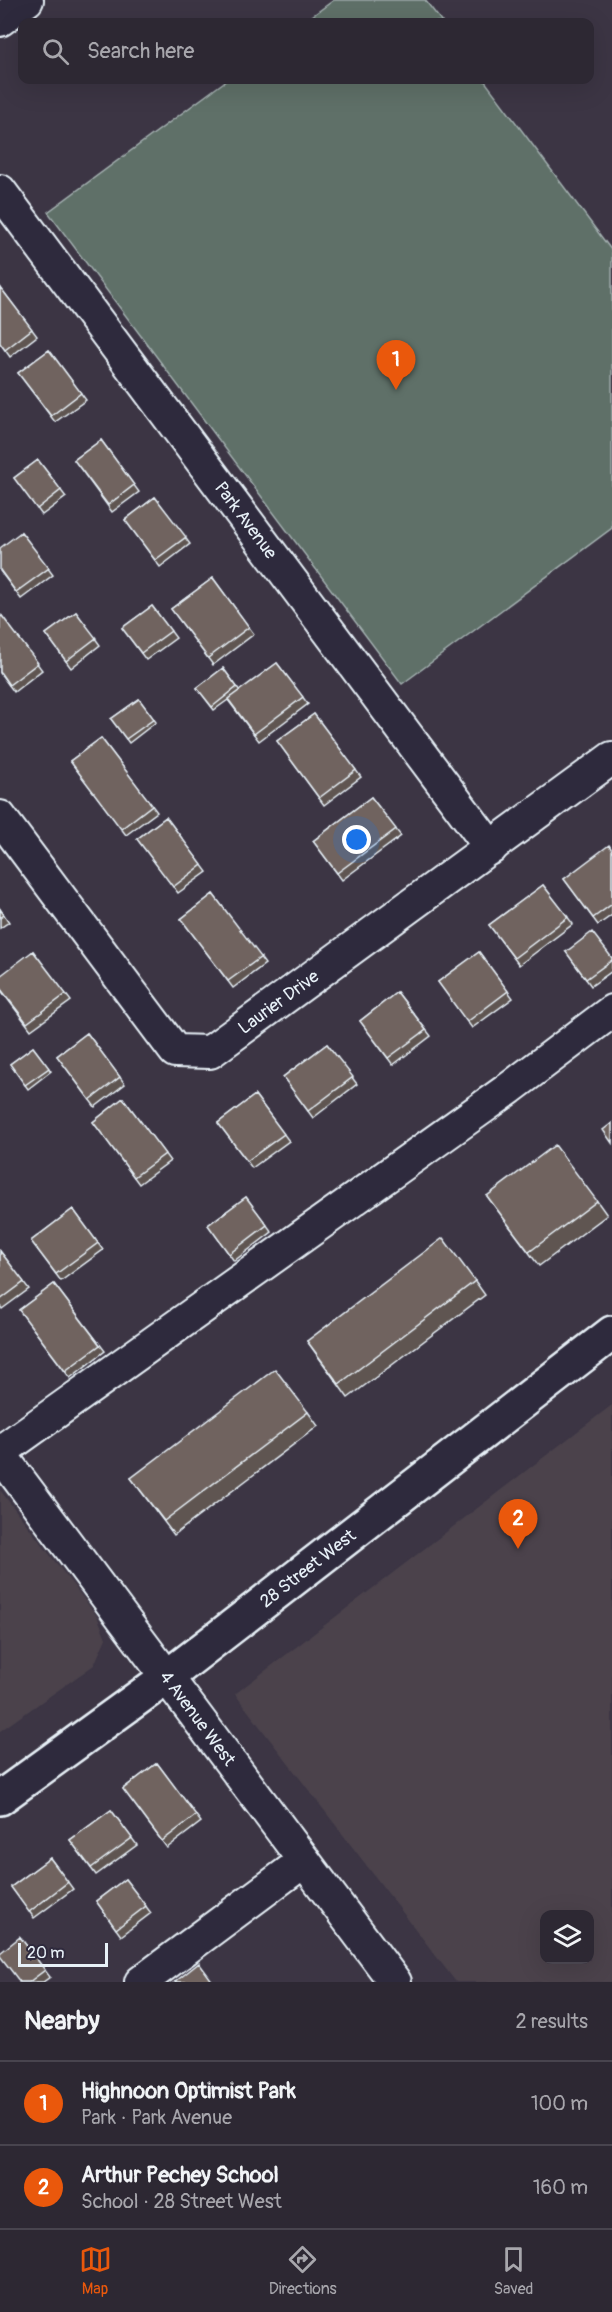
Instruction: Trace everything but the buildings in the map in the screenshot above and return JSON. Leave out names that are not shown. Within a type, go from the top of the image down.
[{"type":"main road","name":"28 Street West","points":[[0,1798],[167,1677],[612,1333]]},
{"type":"street","points":[[0,20],[27,0]]},
{"type":"street","name":"Park Avenue","points":[[0,191],[491,848]]},
{"type":"street","name":"Laurier Drive","points":[[0,817],[175,1051],[210,1052],[612,758]]},
{"type":"street","points":[[0,1453],[510,1088],[612,1011]]},
{"type":"street","name":"4 Avenue West","points":[[0,1453],[395,1982]]},
{"type":"street","points":[[141,1982],[304,1861]]},
{"type":"shaded area","points":[[612,1405],[612,1982],[456,1982],[235,1694]]},
{"type":"shaded area","points":[[0,1490],[97,1616],[106,1638],[94,1665],[0,1731]]},
{"type":"green space","points":[[334,0],[425,0],[439,18],[309,18]]},
{"type":"green space","points":[[222,84],[487,84],[612,251],[612,528],[402,684],[48,212]]},
{"type":"place","name":"Highnoon Optimist Park","points":[[396,390]]},
{"type":"place","name":"Arthur Pechey School","points":[[518,1549]]}]
